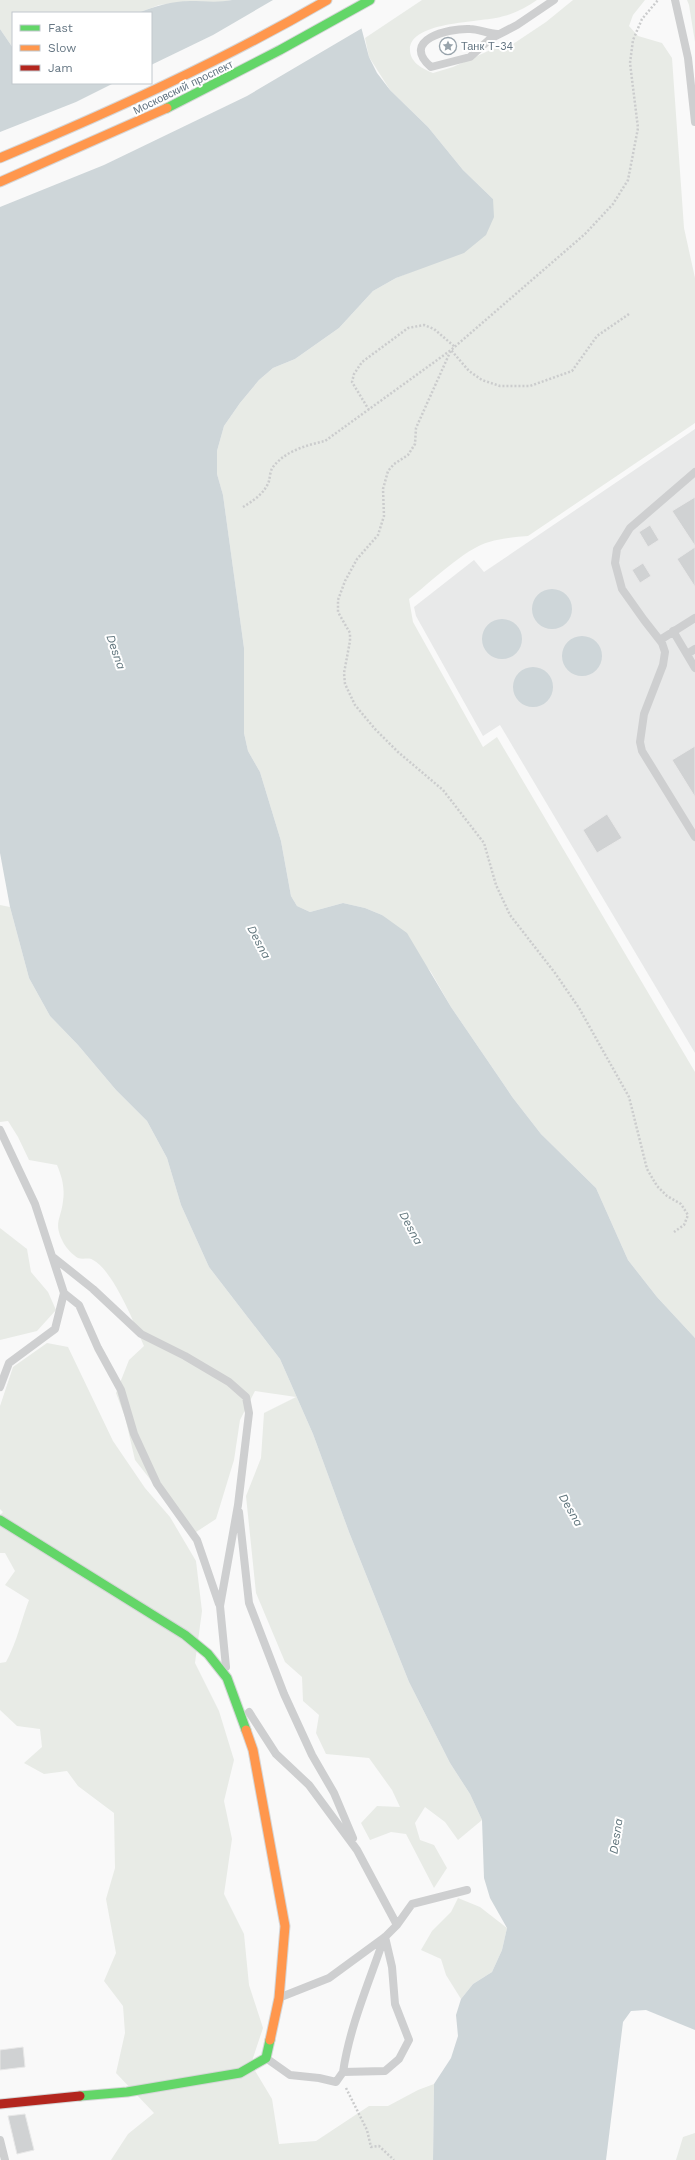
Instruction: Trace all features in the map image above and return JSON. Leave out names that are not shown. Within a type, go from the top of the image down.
[{"type":"street","name":"Московский проспект","points":[[0,158],[196,71],[268,34],[327,0]]},
{"type":"street","name":"Московский проспект","points":[[0,182],[136,123],[245,69],[370,0]]},
{"type":"street","points":[[0,1520],[185,1635],[208,1654],[227,1678],[253,1750],[285,1926],[279,1998],[266,2058],[240,2073],[127,2092],[0,2104]]},
{"type":"lane","points":[[498,34],[464,29],[432,35],[425,40],[421,46],[421,55],[425,62],[431,67],[437,67],[470,57],[498,34],[517,25],[554,0]]},
{"type":"lane","points":[[676,0],[688,58],[695,122]]},
{"type":"lane","points":[[695,472],[630,528],[617,549],[615,563],[622,589],[660,640],[665,652],[663,664],[644,714],[640,742],[651,768],[695,837]]},
{"type":"lane","points":[[660,640],[695,618]]},
{"type":"lane","points":[[673,631],[695,668]]},
{"type":"lane","points":[[687,654],[695,649]]},
{"type":"lane","points":[[0,1130],[35,1204],[64,1293],[55,1329],[9,1363],[0,1387]]},
{"type":"lane","points":[[53,1257],[93,1289],[141,1334],[191,1360],[228,1382],[246,1397],[249,1414],[238,1505],[220,1606]]},
{"type":"lane","points":[[64,1293],[79,1304],[98,1348],[121,1390],[134,1434],[157,1484],[197,1540],[220,1606],[227,1678],[276,1754],[310,1785],[357,1850]]},
{"type":"lane","points":[[238,1505],[249,1602],[284,1694],[312,1755],[334,1793],[357,1850],[397,1925]]},
{"type":"lane","points":[[279,1998],[329,1978],[385,1937],[397,1925],[412,1904],[467,1890]]},
{"type":"lane","points":[[266,2058],[290,2075],[319,2078],[336,2082],[344,2072],[347,2044],[357,2010],[367,1989],[385,1937]]},
{"type":"lane","points":[[344,2072],[385,2071],[399,2058],[409,2040],[395,2004],[392,1968],[385,1937]]},
{"type":"lane","points":[[0,2140],[5,2160]]},
{"type":"path","points":[[243,506],[260,495],[268,483],[272,468],[279,460],[303,446],[324,441],[455,347],[585,234],[613,204],[628,180],[638,128],[630,63],[633,40],[642,18],[658,0]]},
{"type":"path","points":[[451,350],[469,371],[482,380],[500,386],[530,386],[572,371],[597,336],[629,314]]},
{"type":"path","points":[[369,410],[352,382],[354,374],[362,362],[408,328],[424,325],[434,329],[455,347]]},
{"type":"path","points":[[451,350],[416,428],[415,444],[408,455],[394,464],[388,471],[382,489],[384,516],[378,535],[357,559],[344,581],[338,600],[338,612],[350,633],[350,642],[344,673],[345,684],[355,705],[375,729],[398,752],[443,790],[484,844],[496,885],[510,915],[555,973],[579,1008],[628,1097],[647,1169],[657,1186],[667,1196],[681,1204],[688,1215],[684,1225],[674,1232]]},
{"type":"path","points":[[344,2072],[346,2087],[367,2130],[371,2147],[379,2146],[394,2160]]},
{"type":"shaded area","points":[[0,0],[232,0],[217,3],[190,1],[159,5],[141,12],[12,12],[12,47],[0,29]]},
{"type":"shaded area","points":[[422,0],[537,0],[521,10],[508,15],[449,24],[421,33],[413,41],[410,51],[411,55],[418,65],[433,73],[453,67],[508,42],[510,46],[546,22],[573,0],[645,0],[633,15],[629,26],[638,36],[662,43],[672,58],[684,228],[695,278],[695,423],[528,536],[508,538],[479,546],[458,559],[409,599],[413,622],[483,747],[497,737],[695,1072],[695,1338],[657,1297],[628,1260],[596,1188],[541,1134],[513,1098],[451,1007],[431,972],[382,915],[365,908],[343,903],[310,912],[297,906],[291,896],[281,841],[260,772],[248,751],[244,733],[244,648],[223,495],[217,474],[217,451],[224,426],[259,380],[273,368],[295,359],[339,328],[373,291],[396,278],[426,266],[493,199],[463,170],[428,127],[390,90],[369,57],[365,38]]},
{"type":"shaded area","points":[[687,0],[695,0],[695,42],[689,5]]},
{"type":"shaded area","points":[[695,429],[695,1053],[500,725],[483,736],[416,616],[414,607],[474,560],[484,572]]},
{"type":"shaded area","points":[[0,905],[10,907],[29,978],[50,1016],[78,1045],[116,1090],[147,1121],[167,1158],[181,1205],[209,1267],[280,1359],[313,1434],[349,1532],[409,1682],[450,1763],[470,1794],[482,1820],[458,1840],[445,1822],[425,1807],[415,1823],[420,1840],[434,1845],[447,1868],[434,1888],[406,1834],[391,1832],[370,1840],[361,1823],[377,1806],[400,1807],[392,1790],[369,1758],[326,1754],[316,1733],[319,1715],[303,1701],[302,1677],[285,1662],[256,1593],[246,1496],[261,1458],[264,1413],[296,1397],[255,1391],[240,1420],[234,1460],[216,1519],[193,1534],[135,1460],[125,1417],[116,1393],[129,1360],[144,1346],[123,1299],[116,1286],[101,1266],[93,1260],[80,1259],[76,1257],[63,1242],[58,1230],[58,1221],[64,1196],[62,1178],[57,1165],[29,1160],[18,1137],[8,1121],[0,1122]]},
{"type":"shaded area","points":[[0,1228],[27,1249],[31,1272],[48,1292],[56,1310],[37,1331],[0,1340]]},
{"type":"shaded area","points":[[47,1343],[68,1347],[113,1441],[145,1488],[170,1517],[196,1561],[202,1611],[195,1663],[219,1711],[234,1760],[224,1801],[232,1839],[224,1894],[244,1934],[249,1985],[263,2028],[251,2064],[272,2099],[279,2144],[316,2141],[369,2106],[388,2106],[418,2090],[434,2084],[433,2160],[111,2160],[128,2134],[154,2113],[116,2073],[125,2033],[123,2006],[104,1981],[116,1953],[106,1899],[115,1868],[114,1813],[78,1786],[67,1771],[44,1774],[24,1763],[42,1747],[40,1729],[17,1726],[0,1710],[0,1663],[6,1662],[10,1654],[29,1600],[5,1585],[15,1571],[5,1553],[0,1553],[0,1515],[3,1512],[0,1509],[0,1406],[13,1367]]},
{"type":"shaded area","points":[[458,1898],[480,1907],[507,1928],[502,1950],[492,1972],[473,1984],[461,1999],[446,1975],[441,1959],[421,1950],[432,1931],[451,1912]]},
{"type":"shaded area","points":[[695,2133],[695,2160],[676,2160],[683,2137]]},
{"type":"water","name":"Desna","points":[[354,0],[369,57],[377,73],[390,90],[428,127],[463,170],[493,199],[494,217],[486,235],[464,253],[396,278],[373,291],[339,328],[295,359],[273,368],[259,380],[224,426],[217,451],[217,474],[223,495],[244,648],[244,733],[248,751],[260,772],[281,841],[291,896],[297,906],[310,912],[343,903],[365,908],[382,915],[407,933],[451,1007],[513,1098],[541,1134],[596,1188],[628,1260],[657,1297],[695,1338],[695,2030],[646,2010],[631,2011],[623,2022],[606,2160],[433,2160],[434,2084],[451,2058],[458,2036],[456,2015],[461,1999],[473,1984],[492,1972],[502,1950],[507,1928],[490,1898],[484,1878],[482,1820],[470,1794],[450,1763],[409,1682],[349,1532],[313,1434],[280,1359],[209,1267],[181,1205],[167,1158],[147,1121],[116,1090],[78,1045],[50,1016],[29,978],[10,907],[0,853],[0,29],[12,47],[12,84],[152,84],[152,12],[141,12],[157,6],[177,2]]},
{"type":"water","points":[[556,589],[563,592],[569,598],[572,609],[571,617],[563,626],[556,629],[548,629],[541,626],[533,617],[532,605],[535,598],[544,590]]},
{"type":"water","points":[[506,619],[513,622],[519,628],[522,639],[521,647],[513,656],[506,659],[498,659],[491,656],[483,647],[482,635],[485,628],[494,620]]},
{"type":"water","points":[[586,636],[593,639],[599,645],[602,656],[601,664],[593,673],[586,676],[578,676],[571,673],[563,664],[562,652],[565,645],[574,637]]},
{"type":"water","points":[[537,667],[544,670],[550,676],[553,687],[552,695],[544,704],[537,707],[529,707],[522,704],[514,695],[513,683],[516,676],[525,668]]},
{"type":"pier","points":[[273,0],[356,0],[364,27],[247,96],[104,165],[0,207],[0,132],[76,102],[112,84],[152,84],[152,65],[213,35]]},
{"type":"building","points":[[695,497],[695,546],[672,511]]},
{"type":"building","points":[[650,525],[659,540],[648,547],[639,532]]},
{"type":"building","points":[[695,547],[695,587],[677,559]]},
{"type":"building","points":[[643,563],[651,576],[640,583],[632,570]]},
{"type":"building","points":[[695,746],[695,797],[672,760]]},
{"type":"building","points":[[607,814],[622,838],[597,853],[583,830]]},
{"type":"building","points":[[23,2047],[25,2067],[0,2070],[0,2050]]},
{"type":"building","points":[[25,2114],[34,2150],[17,2154],[8,2116]]},
{"type":"traffic: fast","points":[[167,108],[280,50],[370,0]]},
{"type":"traffic: fast","points":[[0,1520],[185,1635],[208,1654],[227,1678],[246,1730]]},
{"type":"traffic: fast","points":[[80,2096],[127,2092],[240,2073],[266,2058],[270,2040]]},
{"type":"traffic: slow","points":[[0,158],[84,122],[166,84],[247,44],[327,0]]},
{"type":"traffic: slow","points":[[0,182],[167,108]]},
{"type":"traffic: slow","points":[[246,1730],[253,1750],[285,1926],[279,1998],[270,2040]]},
{"type":"traffic: jam","points":[[0,2104],[80,2096]]},
{"type":"place","name":"Танк Т-34","points":[[448,46]]}]
